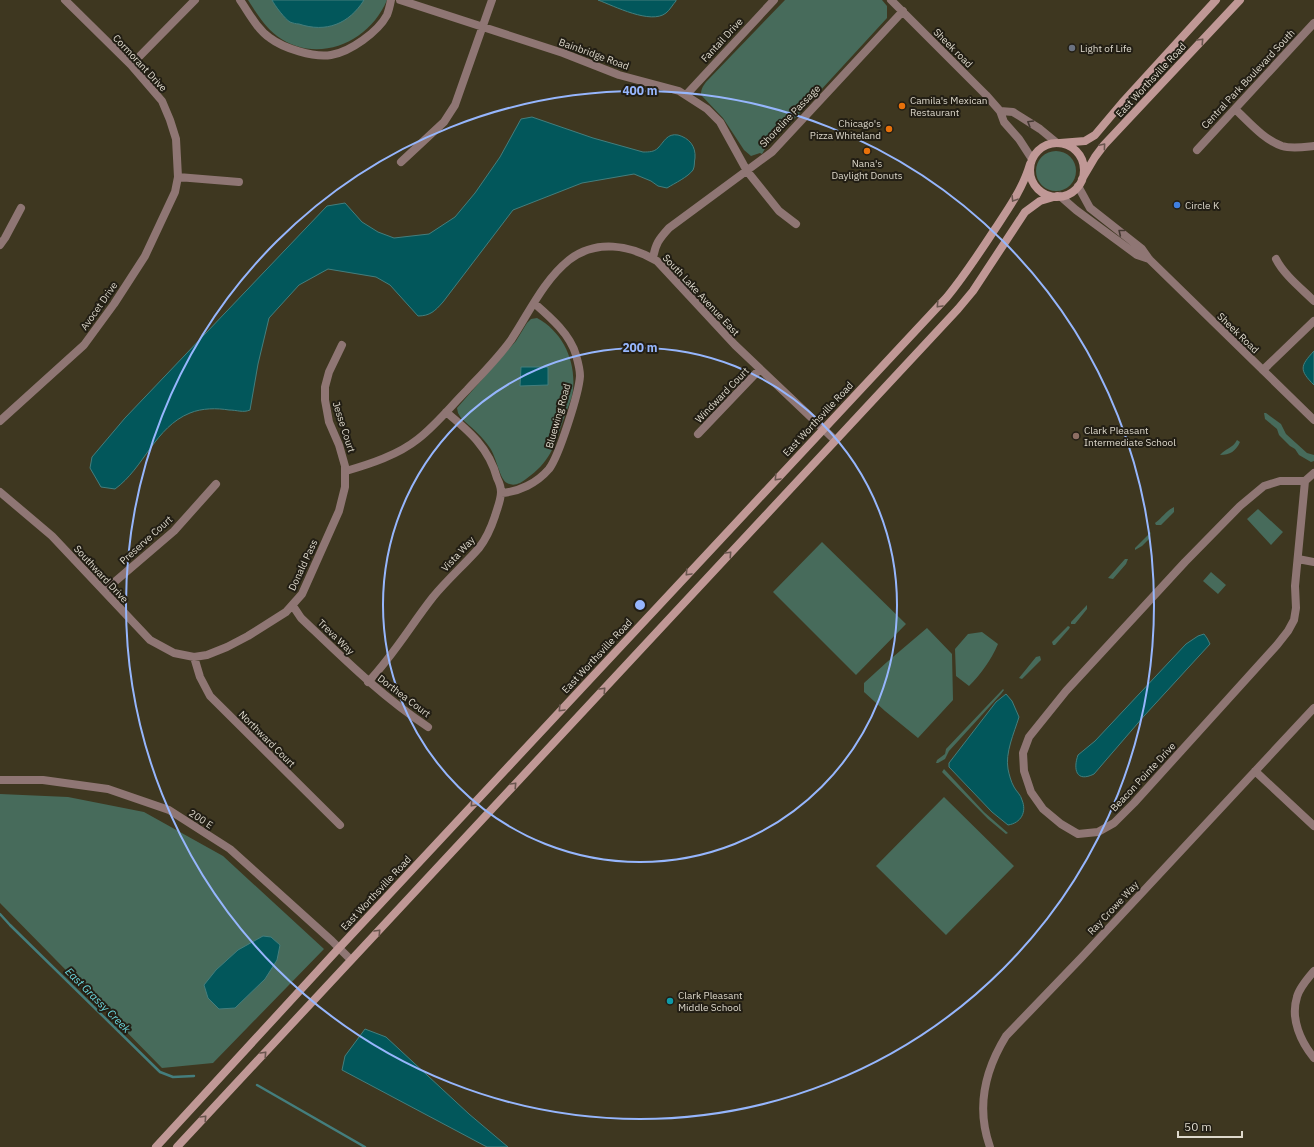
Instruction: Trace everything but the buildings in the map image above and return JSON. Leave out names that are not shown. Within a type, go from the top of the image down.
[{"type":"main road","name":"East Worthsville Road","points":[[1059,143],[1085,141],[1095,135],[1216,0]]},
{"type":"main road","name":"East Worthsville Road","points":[[1080,182],[1104,145],[1240,0]]},
{"type":"main road","points":[[177,1147],[958,309],[973,291],[1025,212],[1040,201],[1065,195],[1072,191],[1080,182],[1084,171],[1080,156],[1068,145],[1052,143],[1038,150],[1032,161],[1030,172],[1032,180],[1042,192],[1049,195],[1058,196]]},
{"type":"main road","name":"East Worthsville Road","points":[[156,1147],[339,948],[964,277],[1021,187],[1032,161]]},
{"type":"street","name":"Cormorant Drive","points":[[66,0],[131,66],[162,101],[176,139],[178,177]]},
{"type":"street","points":[[131,66],[195,0]]},
{"type":"street","points":[[240,0],[260,30],[278,43],[306,54],[331,55],[358,44],[372,32],[387,14],[391,0]]},
{"type":"street","name":"Bainbridge Road","points":[[400,0],[563,53],[619,75],[679,91],[707,109],[720,122],[747,171],[778,211],[796,224]]},
{"type":"street","points":[[401,162],[444,122],[455,105],[492,0]]},
{"type":"street","name":"Fantail Drive","points":[[686,95],[774,0]]},
{"type":"street","name":"Sheek road","points":[[891,0],[986,95],[1000,111],[1004,122],[1019,139],[1032,161]]},
{"type":"street","name":"Shoreline Passage","points":[[653,259],[658,241],[669,228],[772,152],[903,11]]},
{"type":"street","name":"Central Park Boulevard South","points":[[1197,150],[1314,23]]},
{"type":"street","points":[[1235,109],[1276,143],[1290,147],[1314,146]]},
{"type":"street","points":[[1000,111],[1013,112],[1059,143]]},
{"type":"street","points":[[178,177],[239,182]]},
{"type":"street","name":"Avocet Drive","points":[[0,421],[84,345],[93,333],[145,256],[175,192],[178,177]]},
{"type":"street","name":"Sheek Road","points":[[1080,182],[1090,208],[1142,249],[1149,259],[1314,420]]},
{"type":"street","name":"Sheek Road","points":[[1058,196],[1137,255],[1149,259]]},
{"type":"street","points":[[0,245],[21,208]]},
{"type":"street","name":"South Lake Avenue East","points":[[346,471],[387,457],[417,440],[480,376],[510,341],[545,286],[557,271],[570,259],[583,252],[602,246],[621,247],[644,254],[657,261],[735,345],[835,440]]},
{"type":"street","points":[[1276,259],[1279,265],[1314,301]]},
{"type":"street","name":"Bluewing Road","points":[[501,493],[510,492],[525,487],[549,469],[557,456],[574,404],[580,376],[575,353],[568,340],[562,331],[534,303]]},
{"type":"street","points":[[1263,370],[1314,321]]},
{"type":"street","name":"Jesse Court","points":[[342,345],[329,372],[325,387],[325,400],[329,422],[339,445],[346,471]]},
{"type":"street","name":"Windward Court","points":[[698,434],[760,369]]},
{"type":"street","name":"Vista Way","points":[[368,682],[391,656],[433,596],[485,540],[492,526],[501,493],[496,473],[481,444],[446,412]]},
{"type":"street","name":"Donald Pass","points":[[194,657],[207,655],[227,647],[275,619],[293,606],[302,594],[339,511],[345,487],[346,471]]},
{"type":"street","points":[[1305,481],[1314,473]]},
{"type":"street","name":"Beacon Pointe Drive","points":[[1280,481],[1305,481],[1295,586],[1296,608],[1294,620],[1288,631],[1277,645],[1114,823],[1098,832],[1078,834],[1061,824],[1043,809],[1030,792],[1024,771],[1024,754],[1029,737],[1066,691],[1185,562],[1240,506],[1264,486],[1280,481]]},
{"type":"street","name":"Preserve Court","points":[[104,591],[174,531],[216,484]]},
{"type":"street","name":"Southward Drive","points":[[0,492],[52,536],[150,640],[174,652],[194,657]]},
{"type":"street","points":[[1298,559],[1314,562]]},
{"type":"street","name":"Treva Way","points":[[293,606],[301,618],[368,682]]},
{"type":"street","name":"Northward Court","points":[[194,657],[200,677],[210,696],[340,825]]},
{"type":"street","name":"Dorthea Court","points":[[368,682],[428,727]]},
{"type":"street","name":"Ray Crowe Way","points":[[990,1147],[985,1130],[982,1100],[987,1076],[997,1050],[1006,1036],[1081,958],[1314,708]]},
{"type":"street","points":[[1255,771],[1314,826]]},
{"type":"street","name":"200 E","points":[[0,780],[43,780],[108,789],[169,810],[230,849],[351,960]]},
{"type":"street","points":[[1314,971],[1297,997],[1295,1014],[1298,1031],[1306,1049],[1314,1058]]},
{"type":"green space","points":[[248,0],[387,0],[379,15],[368,28],[355,38],[340,45],[325,49],[309,49],[292,45],[272,32],[264,24]]},
{"type":"green space","points":[[785,0],[882,0],[887,6],[887,18],[797,116],[766,147],[762,154],[760,153],[751,156],[744,150],[723,118],[701,95],[701,91],[706,82]]},
{"type":"green space","points":[[1060,151],[1067,154],[1073,160],[1076,171],[1075,179],[1067,188],[1060,191],[1052,191],[1045,188],[1037,179],[1036,167],[1039,160],[1048,152]]},
{"type":"green space","points":[[537,318],[554,331],[566,348],[572,368],[573,390],[557,439],[546,460],[534,473],[517,484],[512,485],[507,483],[502,477],[490,448],[461,418],[457,408],[516,341],[527,323],[531,319]]},
{"type":"green space","points":[[1264,413],[1281,424],[1286,434],[1307,453],[1314,455],[1314,461],[1311,462],[1299,455],[1295,449],[1279,435],[1277,429],[1265,419]]},
{"type":"green space","points":[[1237,440],[1240,442],[1235,450],[1227,454],[1220,455],[1233,445]]},
{"type":"green space","points":[[1174,507],[1174,512],[1161,525],[1156,525],[1155,523]]},
{"type":"green space","points":[[1258,509],[1283,532],[1271,545],[1247,519]]},
{"type":"green space","points":[[1151,532],[1149,539],[1135,550],[1135,548]]},
{"type":"green space","points":[[822,542],[906,624],[856,675],[773,592]]},
{"type":"green space","points":[[1125,559],[1128,559],[1126,564],[1113,579],[1108,578]]},
{"type":"green space","points":[[1211,572],[1226,585],[1218,594],[1203,581]]},
{"type":"green space","points":[[1087,605],[1087,609],[1075,624],[1071,624],[1071,622]]},
{"type":"green space","points":[[1068,626],[1070,627],[1069,629],[1055,645],[1053,645],[1052,642]]},
{"type":"green space","points":[[927,628],[952,654],[953,700],[918,738],[864,692],[864,683]]},
{"type":"green space","points":[[982,632],[998,644],[978,677],[969,686],[956,676],[955,649],[968,634]]},
{"type":"green space","points":[[1040,656],[1041,660],[1022,679],[1019,678],[1036,657]]},
{"type":"green space","points":[[1003,689],[1004,690],[1001,694],[949,751],[945,759],[936,763],[937,760],[945,754],[946,749]]},
{"type":"green space","points":[[944,769],[984,812],[1008,833],[1006,834],[988,819],[942,772]]},
{"type":"green space","points":[[0,794],[68,797],[144,812],[223,856],[324,949],[213,1063],[162,1068],[0,903]]},
{"type":"green space","points":[[944,797],[1014,866],[946,935],[876,866]]},
{"type":"water","points":[[272,0],[364,0],[344,21],[327,27],[309,27],[290,22],[275,6]]},
{"type":"water","points":[[598,0],[676,1],[666,13],[651,17],[632,13]]},
{"type":"water","points":[[532,117],[593,138],[643,152],[655,150],[671,135],[678,135],[688,140],[693,146],[695,154],[694,168],[691,173],[667,188],[658,186],[651,181],[634,174],[582,183],[513,210],[443,302],[435,310],[426,315],[418,316],[390,285],[376,277],[328,269],[299,285],[269,318],[258,364],[250,410],[199,410],[178,419],[159,438],[125,480],[115,489],[101,487],[90,468],[92,457],[125,418],[327,206],[345,203],[362,222],[378,232],[394,238],[429,234],[455,217],[475,193],[500,157],[521,119]]},
{"type":"water","points":[[1314,351],[1314,385],[1304,372],[1303,368],[1304,364]]},
{"type":"water","points":[[521,367],[548,367],[548,385],[520,386]]},
{"type":"water","points":[[1204,634],[1210,644],[1144,716],[1094,774],[1083,777],[1080,776],[1076,770],[1078,755],[1095,741],[1186,644]]},
{"type":"water","points":[[1006,694],[1012,701],[1019,717],[1009,750],[1007,763],[1010,778],[1021,798],[1024,809],[1022,816],[1016,822],[1008,825],[992,812],[949,767],[949,763],[996,702]]},
{"type":"water","points":[[263,936],[271,937],[280,945],[277,960],[265,979],[235,1008],[219,1009],[208,998],[204,985],[216,970],[238,950]]},
{"type":"water","points":[[365,1029],[386,1037],[469,1114],[508,1147],[487,1147],[342,1070],[345,1056]]},
{"type":"waterway","name":"East Grassy Creek","points":[[0,914],[160,1072],[173,1077],[194,1076]]},
{"type":"waterway","name":"East Grassy Creek","points":[[257,1085],[365,1147]]},
{"type":"place","name":"Light of Life","points":[[1072,48]]},
{"type":"place","name":"Camila's Mexican Restaurant","points":[[902,106]]},
{"type":"place","name":"Chicago's Pizza Whiteland","points":[[889,129]]},
{"type":"place","name":"Nana's Daylight Donuts","points":[[867,151]]},
{"type":"place","name":"Circle K","points":[[1177,205]]},
{"type":"place","name":"Clark Pleasant Intermediate School","points":[[1076,436]]},
{"type":"place","name":"Clark Pleasant Middle School","points":[[670,1001]]}]
